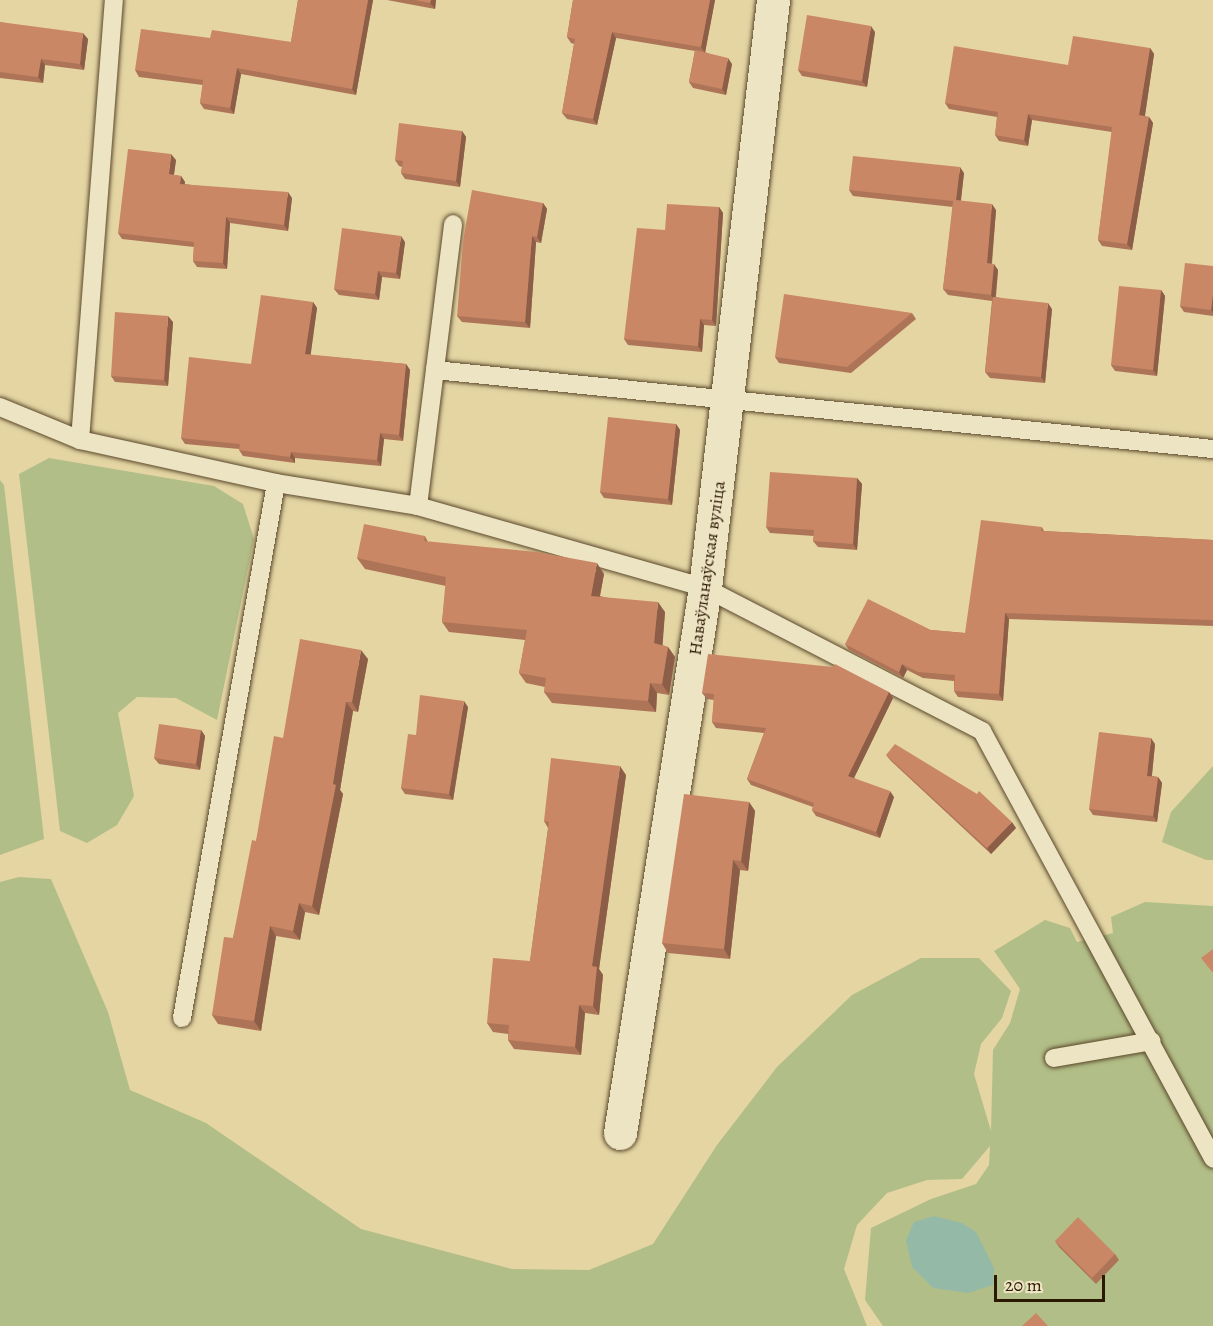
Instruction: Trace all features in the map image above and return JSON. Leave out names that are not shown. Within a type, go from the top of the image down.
[{"type":"street","name":"Наваўланаўская вуліца","points":[[620,1133],[705,588],[729,402],[773,0]]},
{"type":"lane","points":[[81,440],[114,0]]},
{"type":"lane","points":[[418,506],[453,224]]},
{"type":"lane","points":[[435,370],[729,402],[1213,449]]},
{"type":"lane","points":[[0,407],[81,440],[276,483],[418,506],[705,588],[982,731],[1152,1041],[1213,1159]]},
{"type":"lane","points":[[182,1018],[276,483]]},
{"type":"lane","points":[[1054,1058],[1152,1041]]},
{"type":"green space","points":[[49,458],[214,486],[243,504],[254,539],[217,720],[176,698],[137,697],[118,713],[134,796],[117,825],[87,843],[60,831],[19,474]]},
{"type":"green space","points":[[0,480],[4,485],[44,839],[0,855]]},
{"type":"green space","points":[[1213,766],[1213,860],[1206,860],[1162,842],[1171,812]]},
{"type":"green space","points":[[19,877],[51,879],[108,1012],[130,1090],[206,1123],[361,1229],[512,1269],[589,1270],[653,1244],[717,1145],[777,1067],[852,995],[921,958],[979,958],[1011,991],[1002,1018],[981,1044],[974,1074],[991,1131],[993,1050],[1010,1023],[1020,989],[994,951],[1045,920],[1070,928],[1077,942],[1113,933],[1111,917],[1145,902],[1213,906],[1213,1326],[883,1326],[865,1300],[871,1228],[931,1199],[976,1184],[989,1165],[990,1146],[962,1179],[927,1180],[887,1193],[857,1225],[844,1269],[867,1326],[0,1326],[0,882]]},
{"type":"shaded area","points":[[934,1216],[962,1223],[976,1232],[994,1268],[993,1285],[968,1293],[933,1288],[912,1267],[906,1240],[914,1222]]},
{"type":"building","points":[[298,0],[368,0],[352,89],[237,68],[230,108],[200,103],[203,80],[135,70],[141,29],[210,38],[212,30],[291,42]]},
{"type":"building","points":[[415,0],[431,0],[430,3]]},
{"type":"building","points":[[573,0],[710,0],[701,47],[612,32],[593,119],[562,113],[575,39],[567,37]]},
{"type":"building","points":[[807,15],[871,26],[862,81],[798,70]]},
{"type":"building","points":[[0,22],[83,33],[80,64],[41,59],[38,77],[0,72]]},
{"type":"building","points":[[1073,36],[1150,48],[1139,115],[1149,117],[1127,244],[1098,240],[1112,127],[1028,114],[1024,140],[995,135],[998,112],[945,103],[954,46],[1068,65]]},
{"type":"building","points":[[695,50],[728,58],[722,89],[689,82]]},
{"type":"building","points":[[399,123],[462,131],[456,181],[401,173],[403,161],[395,160]]},
{"type":"building","points":[[128,149],[171,154],[169,174],[181,176],[180,184],[288,192],[284,225],[226,217],[223,263],[193,261],[194,242],[118,233]]},
{"type":"building","points":[[853,156],[960,167],[956,200],[992,204],[987,263],[994,264],[991,295],[943,289],[953,201],[849,190]]},
{"type":"building","points":[[472,190],[543,203],[537,237],[532,236],[525,322],[457,316],[463,241]]},
{"type":"building","points":[[667,204],[719,207],[712,320],[700,319],[698,346],[624,339],[637,228],[665,230]]},
{"type":"building","points":[[342,228],[401,236],[396,273],[378,271],[375,294],[334,289]]},
{"type":"building","points":[[1185,263],[1213,266],[1211,310],[1180,306]]},
{"type":"building","points":[[1119,286],[1161,290],[1153,370],[1111,365]]},
{"type":"building","points":[[784,294],[912,313],[847,367],[775,357]]},
{"type":"building","points":[[261,295],[313,302],[305,354],[406,364],[399,435],[380,433],[377,460],[291,452],[290,457],[239,450],[240,444],[181,438],[189,357],[251,364]]},
{"type":"building","points":[[993,297],[1048,303],[1041,377],[985,372]]},
{"type":"building","points":[[115,312],[168,316],[164,380],[111,376]]},
{"type":"building","points":[[608,417],[676,424],[668,499],[600,492]]},
{"type":"building","points":[[770,472],[857,478],[853,544],[813,541],[814,530],[766,527]]},
{"type":"building","points":[[981,520],[1042,527],[1041,531],[1213,540],[1213,620],[1005,613],[999,694],[954,691],[955,675],[918,672],[902,664],[899,672],[845,644],[868,599],[931,630],[965,633]]},
{"type":"building","points":[[364,524],[425,536],[424,541],[537,552],[597,563],[591,596],[658,602],[654,643],[668,647],[662,684],[650,683],[648,701],[544,692],[546,678],[519,673],[527,630],[442,622],[446,577],[357,558]]},
{"type":"building","points":[[300,639],[361,650],[352,702],[346,702],[333,784],[336,785],[312,906],[299,903],[293,931],[270,926],[254,1021],[212,1015],[224,937],[233,938],[252,840],[256,841],[274,736],[283,738]]},
{"type":"building","points":[[708,654],[833,667],[835,664],[889,692],[848,776],[890,791],[876,832],[812,810],[814,803],[747,779],[766,728],[712,722],[714,694],[702,693]]},
{"type":"building","points":[[420,695],[464,701],[449,794],[401,788],[408,734],[416,735]]},
{"type":"building","points":[[159,724],[201,730],[196,764],[154,758]]},
{"type":"building","points":[[1099,732],[1151,738],[1147,776],[1158,777],[1153,816],[1089,809]]},
{"type":"building","points":[[895,744],[977,794],[979,791],[1012,822],[987,848],[886,755]]},
{"type":"building","points":[[551,758],[620,766],[592,966],[597,967],[593,1006],[579,1005],[575,1047],[508,1040],[509,1025],[487,1023],[493,958],[530,961],[549,822],[544,821]]},
{"type":"building","points":[[684,794],[749,802],[741,861],[733,860],[724,949],[662,943]]},
{"type":"building","points":[[1213,949],[1213,973],[1201,958]]},
{"type":"building","points":[[1078,1217],[1115,1254],[1092,1278],[1055,1241]]},
{"type":"building","points":[[1036,1313],[1048,1326],[1022,1326]]}]
